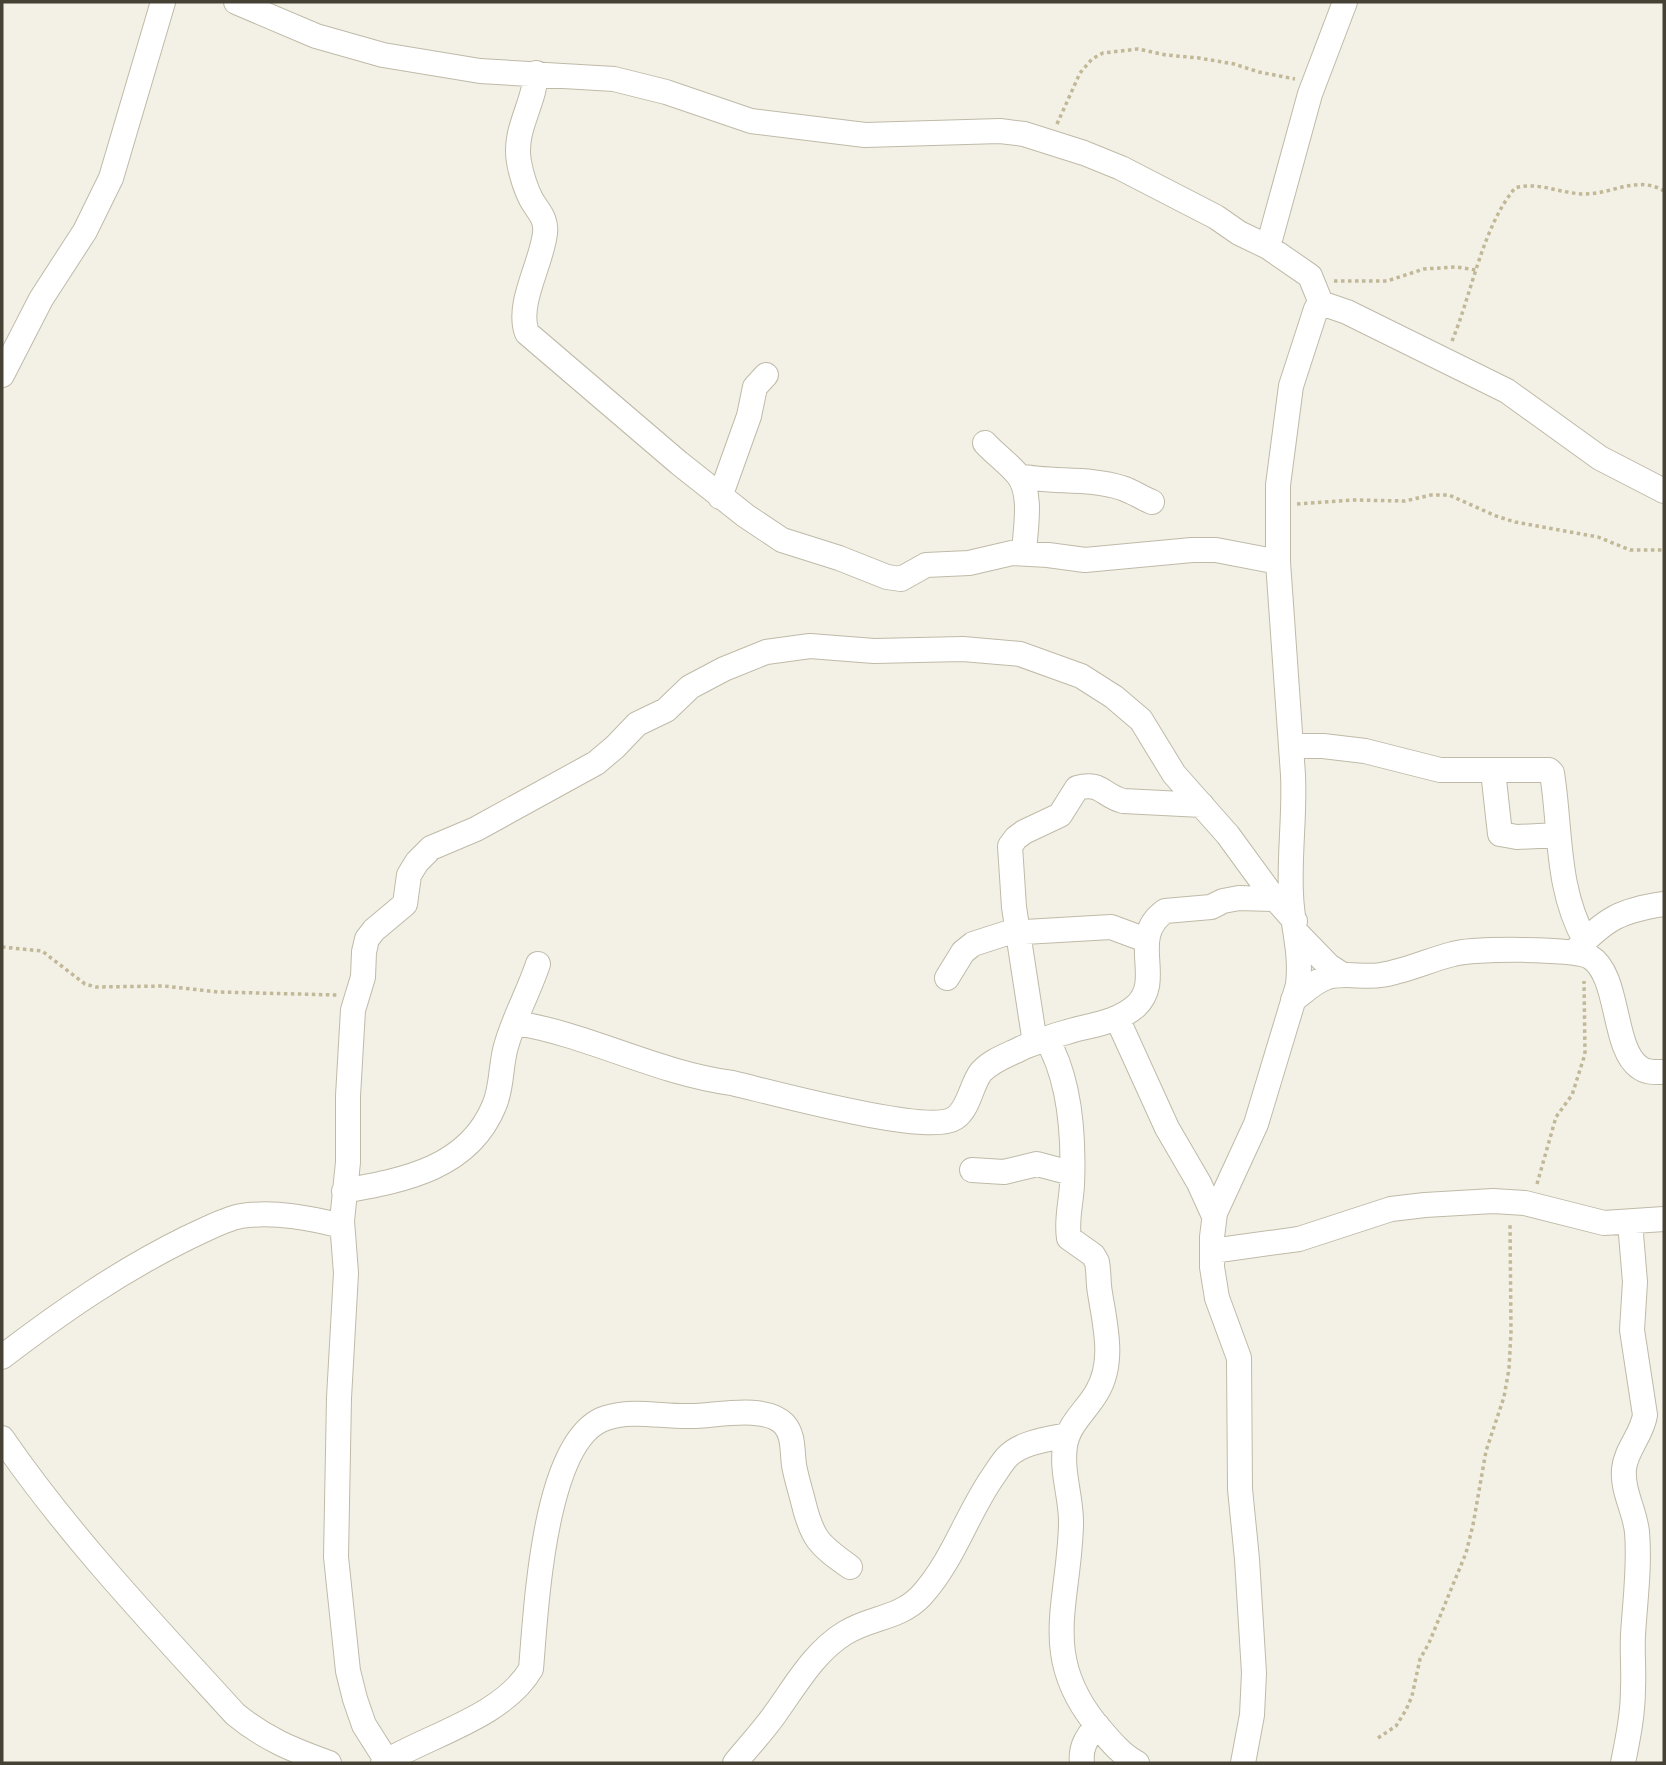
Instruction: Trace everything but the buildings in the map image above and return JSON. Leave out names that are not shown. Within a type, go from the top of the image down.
[{"type":"street","points":[[2,375],[41,299],[85,231],[111,178],[163,2]]},
{"type":"street","points":[[236,2],[316,36],[383,55],[480,71],[614,79],[666,92],[751,121],[865,135],[1000,131],[1024,134],[1121,167],[1268,247],[1310,276],[1317,293],[1316,309],[1291,386],[1280,461],[1277,507],[1278,562],[1295,810],[1290,865],[1291,903],[1300,962],[1293,1000],[1256,1124],[1214,1216],[1212,1251],[1217,1298],[1239,1359],[1240,1489],[1254,1673],[1252,1714],[1243,1763]]},
{"type":"street","points":[[1268,247],[1315,82],[1345,2]]},
{"type":"street","points":[[536,73],[535,90],[519,135],[519,163],[527,190],[545,222],[524,318],[527,333],[720,497],[782,540],[895,579],[909,576],[926,565],[969,563],[1012,553],[1084,560],[1216,550],[1278,562]]},
{"type":"street","points":[[1317,293],[1347,312],[1507,391],[1600,458],[1664,491]]},
{"type":"street","points":[[720,497],[749,416],[755,387],[766,375]]},
{"type":"street","points":[[985,443],[1019,476],[1024,485],[1024,553]]},
{"type":"street","points":[[1019,476],[1122,488],[1152,502]]},
{"type":"street","points":[[850,1567],[820,1543],[807,1523],[796,1477],[791,1438],[781,1422],[770,1416],[747,1413],[692,1416],[624,1415],[605,1419],[591,1425],[579,1438],[554,1498],[543,1545],[531,1669],[522,1684],[498,1704],[386,1763],[364,1725],[348,1671],[336,1557],[339,1398],[346,1273],[342,1226],[348,1162],[348,1086],[356,993],[363,977],[367,939],[405,904],[410,876],[417,862],[432,848],[496,819],[596,763],[637,724],[666,710],[690,687],[766,652],[810,646],[874,651],[963,649],[1020,654],[1081,676],[1114,697],[1142,720],[1174,774],[1228,835],[1296,928],[1329,966],[1343,975]]},
{"type":"street","points":[[1292,746],[1366,751],[1440,770],[1543,769],[1552,773],[1569,904],[1581,950],[1596,962],[1607,981],[1632,1061],[1644,1070],[1664,1072]]},
{"type":"street","points":[[1493,771],[1500,834],[1517,837],[1558,835]]},
{"type":"street","points":[[1137,1763],[1128,1758],[1079,1703],[1062,1654],[1060,1631],[1072,1522],[1065,1486],[1064,1450],[1068,1435],[1099,1390],[1108,1349],[1097,1262],[1093,1255],[1069,1238],[1072,1173],[1066,1089],[1058,1060],[1040,1041],[1027,1002],[1010,871],[1010,846],[1024,832],[1060,815],[1077,788],[1097,786],[1123,801],[1202,805]]},
{"type":"street","points":[[516,1023],[579,1037],[608,1049],[708,1080],[896,1121],[939,1123],[955,1118],[964,1109],[981,1072],[996,1059],[1040,1041],[1117,1018],[1136,1006],[1144,996],[1148,976],[1146,940],[1149,927],[1165,911],[1210,907],[1239,898],[1276,899]]},
{"type":"street","points":[[1293,1000],[1326,977],[1381,975],[1455,953],[1474,950],[1581,950],[1618,914],[1664,904]]},
{"type":"street","points":[[947,978],[963,952],[973,944],[996,935],[1111,926],[1146,940]]},
{"type":"street","points":[[344,1191],[386,1184],[424,1173],[445,1163],[463,1149],[482,1128],[495,1105],[506,1044],[538,964]]},
{"type":"street","points":[[1117,1018],[1167,1128],[1199,1183],[1214,1216]]},
{"type":"street","points":[[972,1170],[1013,1171],[1037,1164],[1072,1173]]},
{"type":"street","points":[[1212,1251],[1299,1239],[1391,1209],[1462,1203],[1522,1204],[1604,1223],[1664,1219]]},
{"type":"street","points":[[2,1357],[61,1312],[142,1260],[240,1216],[299,1216],[342,1226]]},
{"type":"street","points":[[1623,1763],[1633,1688],[1638,1553],[1635,1513],[1625,1486],[1624,1470],[1645,1415],[1632,1330],[1635,1282],[1630,1222]]},
{"type":"street","points":[[735,1763],[775,1714],[805,1670],[826,1648],[853,1629],[906,1609],[921,1596],[938,1574],[961,1536],[979,1497],[1008,1455],[1033,1444],[1068,1435]]},
{"type":"street","points":[[2,1438],[113,1579],[235,1714],[258,1732],[292,1750],[329,1763]]},
{"type":"street","points":[[1082,1763],[1084,1743],[1097,1725]]},
{"type":"path","points":[[1051,143],[1080,73],[1092,59],[1103,53],[1138,50],[1199,58],[1315,82]]},
{"type":"path","points":[[1444,360],[1499,213],[1515,188],[1534,185],[1564,193],[1586,194],[1635,184],[1650,185],[1664,191]]},
{"type":"path","points":[[1317,293],[1331,281],[1387,281],[1424,269],[1476,270]]},
{"type":"path","points":[[1277,507],[1319,501],[1405,501],[1431,495],[1449,495],[1516,522],[1584,533],[1630,550],[1664,550]]},
{"type":"path","points":[[2,947],[42,951],[86,984],[96,986],[164,986],[218,992],[315,993],[335,996],[356,993]]},
{"type":"path","points":[[1378,1738],[1396,1726],[1406,1710],[1420,1659],[1434,1633],[1466,1553],[1486,1451],[1504,1397],[1509,1369],[1509,1233],[1522,1204],[1536,1186],[1556,1117],[1572,1095],[1585,1054],[1581,950]]}]
